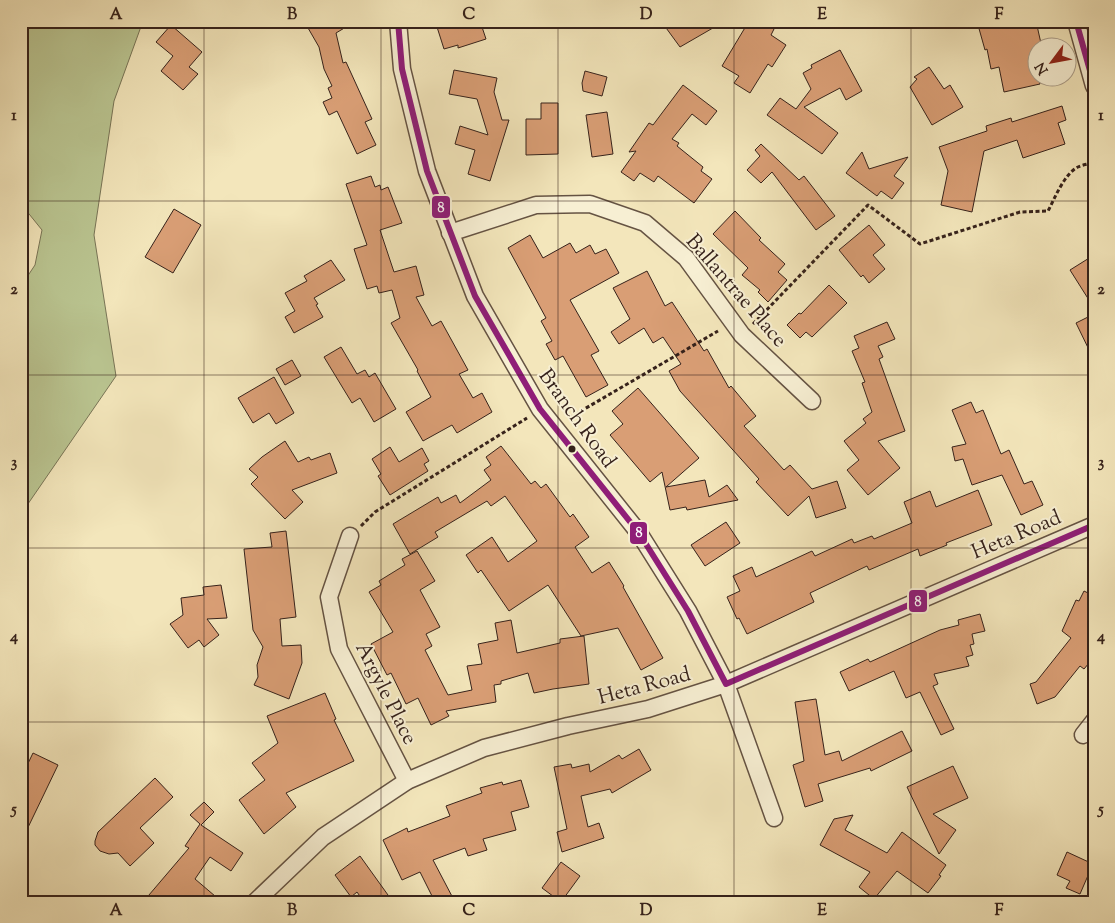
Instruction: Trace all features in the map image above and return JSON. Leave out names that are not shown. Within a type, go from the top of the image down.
[{"type":"street","name":"Branch Road","points":[[398,21],[402,69],[427,171],[475,296],[540,409],[639,533],[688,611],[726,684],[774,818]]},
{"type":"street","points":[[1076,21],[1094,86]]},
{"type":"street","name":"Ballantrae Place","points":[[450,233],[536,205],[590,204],[645,223],[686,258],[737,329],[812,401]]},
{"type":"street","name":"Heta Road","points":[[255,902],[322,837],[407,780],[484,748],[648,708],[726,684],[1094,525]]},
{"type":"street","name":"Argyle Place","points":[[350,536],[329,597],[339,649],[407,780]]},
{"type":"street","points":[[1083,735],[1094,721]]},
{"type":"path","points":[[554,427],[737,329],[868,205],[920,244],[1020,212],[1048,211],[1062,184],[1076,167],[1094,162]]},
{"type":"path","points":[[350,536],[375,512],[540,409]]},
{"type":"green space","points":[[21,21],[143,21],[114,101],[94,235],[116,376],[21,514],[21,286],[35,265],[42,230],[21,204]]},
{"type":"building","points":[[304,21],[356,21],[336,33],[343,63],[346,62],[372,119],[365,122],[376,145],[357,154],[337,111],[329,115],[323,102],[332,98],[328,88],[332,86],[324,69],[319,47]]},
{"type":"building","points":[[456,21],[480,21],[486,39],[458,48],[458,45],[444,49],[437,27]]},
{"type":"building","points":[[661,21],[725,21],[680,47]]},
{"type":"building","points":[[749,21],[761,21],[774,29],[771,35],[786,45],[772,67],[768,64],[750,93],[734,83],[739,76],[722,66]]},
{"type":"building","points":[[986,21],[1036,21],[1040,38],[1028,38],[1028,87],[1004,92],[999,67],[991,69],[987,49],[985,50],[978,25]]},
{"type":"building","points":[[171,25],[202,52],[189,67],[198,74],[183,90],[161,71],[173,56],[156,42]]},
{"type":"building","points":[[840,50],[862,91],[846,100],[840,88],[804,107],[838,133],[822,154],[767,115],[780,98],[796,109],[811,89],[803,73],[812,68],[811,65]]},
{"type":"building","points":[[929,67],[944,89],[950,85],[963,107],[932,125],[910,87],[917,79],[914,77]]},
{"type":"building","points":[[454,70],[497,78],[494,92],[502,120],[509,120],[490,181],[468,174],[475,150],[455,144],[460,126],[488,135],[477,99],[449,94]]},
{"type":"building","points":[[585,71],[607,77],[602,96],[583,91],[582,83]]},
{"type":"building","points":[[683,85],[717,111],[706,125],[692,114],[672,139],[679,143],[677,146],[703,167],[701,171],[712,179],[694,203],[658,176],[654,182],[640,173],[634,181],[621,172],[636,151],[629,152],[649,123],[653,125]]},
{"type":"building","points":[[541,103],[558,103],[558,154],[526,155],[526,119],[541,119]]},
{"type":"building","points":[[1062,106],[1066,120],[1058,123],[1065,144],[1023,158],[1017,140],[984,151],[972,212],[941,205],[948,171],[939,147],[987,131],[986,126],[1011,118],[1012,122]]},
{"type":"building","points":[[607,112],[613,154],[592,157],[586,115]]},
{"type":"building","points":[[761,144],[799,180],[804,176],[835,216],[816,230],[772,172],[761,183],[747,170],[760,156],[755,150]]},
{"type":"building","points":[[862,152],[869,169],[908,157],[894,176],[904,183],[892,199],[881,191],[877,196],[846,173]]},
{"type":"building","points":[[371,176],[375,187],[380,185],[381,190],[388,187],[402,223],[380,230],[394,272],[416,266],[424,295],[416,297],[432,326],[441,321],[468,370],[459,374],[473,398],[482,393],[492,412],[457,433],[452,425],[423,441],[406,412],[431,397],[391,323],[400,318],[392,290],[379,293],[377,286],[367,289],[354,249],[367,245],[346,184]]},
{"type":"building","points":[[174,209],[201,225],[173,273],[145,257]]},
{"type":"building","points":[[735,211],[761,238],[759,240],[785,264],[778,272],[787,280],[768,302],[758,292],[760,290],[742,275],[748,268],[713,234]]},
{"type":"building","points":[[869,225],[885,245],[873,255],[885,269],[869,283],[863,275],[861,277],[839,250]]},
{"type":"building","points":[[530,235],[543,258],[570,243],[576,253],[590,245],[595,254],[606,249],[619,273],[570,300],[599,351],[591,355],[608,385],[586,397],[563,356],[555,360],[546,344],[552,341],[541,321],[546,318],[508,248]]},
{"type":"building","points":[[1094,255],[1094,308],[1070,270]]},
{"type":"building","points":[[331,260],[345,280],[314,298],[323,317],[294,333],[285,317],[295,311],[285,293],[307,281],[304,276]]},
{"type":"building","points":[[647,271],[665,306],[672,302],[704,351],[707,349],[729,388],[731,386],[756,416],[744,426],[784,470],[790,465],[812,489],[837,481],[846,508],[816,518],[809,496],[788,516],[756,482],[759,479],[680,391],[669,371],[681,364],[663,337],[653,343],[644,328],[619,344],[611,332],[630,319],[613,288]]},
{"type":"building","points":[[829,285],[847,303],[812,337],[806,332],[800,338],[787,325],[799,313],[801,314]]},
{"type":"building","points":[[1094,314],[1094,360],[1076,323]]},
{"type":"building","points":[[887,322],[895,339],[878,346],[883,357],[879,359],[905,431],[878,441],[900,468],[868,495],[847,470],[859,460],[844,441],[866,423],[863,419],[872,412],[862,383],[865,382],[852,351],[859,348],[854,336]]},
{"type":"building","points":[[341,347],[357,374],[365,370],[369,377],[375,373],[396,409],[374,422],[360,398],[352,403],[324,357]]},
{"type":"building","points":[[292,360],[301,376],[285,385],[276,369]]},
{"type":"building","points":[[274,377],[294,413],[276,424],[269,413],[253,423],[238,398]]},
{"type":"building","points":[[638,388],[699,458],[666,487],[705,480],[709,497],[727,485],[738,500],[687,510],[686,507],[670,510],[662,472],[650,482],[610,435],[623,424],[612,411]]},
{"type":"building","points":[[971,402],[976,413],[983,410],[1001,454],[1009,450],[1024,484],[1032,481],[1043,505],[1021,515],[1002,475],[972,485],[963,459],[955,461],[952,447],[966,444],[952,410]]},
{"type":"building","points":[[285,441],[298,462],[309,457],[311,460],[330,453],[337,473],[292,490],[303,502],[285,519],[251,484],[258,477],[249,469]]},
{"type":"building","points":[[501,446],[531,484],[535,481],[541,488],[546,484],[570,517],[573,514],[589,537],[575,547],[592,573],[609,562],[663,658],[641,670],[618,628],[581,636],[548,585],[509,611],[481,570],[478,573],[466,555],[492,537],[508,562],[537,541],[505,496],[491,506],[487,501],[435,532],[438,537],[410,554],[393,524],[438,497],[441,503],[456,495],[460,503],[491,480],[484,470],[491,465],[486,457]]},
{"type":"building","points":[[390,447],[399,462],[422,448],[429,461],[424,464],[428,471],[390,495],[378,476],[381,474],[372,459]]},
{"type":"building","points":[[978,490],[992,525],[946,543],[947,545],[920,556],[918,549],[869,570],[867,566],[810,593],[814,602],[747,634],[739,618],[737,619],[727,597],[740,591],[733,576],[752,567],[756,577],[812,551],[815,556],[852,539],[854,543],[872,536],[874,539],[912,523],[904,502],[930,491],[936,507]]},
{"type":"building","points":[[726,522],[740,543],[705,566],[691,545]]},
{"type":"building","points":[[286,531],[296,617],[280,619],[282,646],[301,645],[302,663],[289,699],[254,685],[258,677],[257,665],[263,647],[253,630],[244,549],[272,547],[270,533]]},
{"type":"building","points":[[417,551],[435,581],[420,590],[440,627],[426,634],[432,646],[425,650],[448,695],[472,690],[467,666],[482,664],[478,644],[498,640],[495,623],[511,620],[517,653],[560,643],[560,639],[584,636],[589,684],[534,693],[528,673],[494,685],[496,702],[446,711],[449,716],[431,725],[418,698],[406,704],[391,673],[387,675],[371,644],[393,632],[369,592],[381,585],[379,581],[405,565],[402,559]]},
{"type":"building","points":[[221,585],[227,618],[207,619],[219,635],[204,647],[199,640],[188,648],[170,624],[183,615],[181,598],[204,595],[203,587]]},
{"type":"building","points":[[1084,591],[1094,596],[1094,657],[1084,669],[1080,666],[1055,697],[1037,704],[1030,684],[1036,682],[1071,638],[1062,631],[1076,600],[1079,601]]},
{"type":"building","points":[[980,614],[985,631],[972,634],[974,644],[970,645],[973,655],[966,657],[969,666],[934,674],[938,684],[933,686],[954,729],[941,735],[920,692],[906,698],[894,671],[849,691],[840,672],[868,659],[870,662],[940,630],[959,625],[958,620]]},
{"type":"building","points":[[325,693],[336,719],[334,720],[354,761],[286,793],[296,807],[264,834],[239,800],[265,780],[252,763],[278,743],[267,716]]},
{"type":"building","points":[[816,699],[825,755],[839,751],[842,761],[902,731],[912,751],[871,771],[870,768],[818,784],[823,801],[805,807],[793,765],[804,761],[795,702]]},
{"type":"building","points":[[639,749],[651,770],[612,793],[610,789],[581,796],[588,827],[599,823],[604,838],[562,852],[557,832],[567,829],[554,767],[571,764],[572,768],[589,764],[590,772],[619,755],[622,759]]},
{"type":"building","points":[[33,753],[58,765],[21,842],[21,778]]},
{"type":"building","points":[[953,766],[968,798],[933,814],[956,830],[939,854],[907,787]]},
{"type":"building","points":[[155,778],[173,797],[140,828],[154,843],[130,866],[118,853],[109,854],[100,851],[95,845],[95,841],[98,832]]},
{"type":"building","points":[[521,780],[529,807],[511,812],[516,830],[483,839],[487,850],[468,856],[465,848],[433,860],[455,902],[435,902],[420,872],[402,880],[383,840],[407,828],[408,832],[450,816],[446,806],[482,793],[480,788],[502,782],[503,785]]},
{"type":"building","points":[[204,802],[214,812],[201,825],[243,853],[231,871],[210,857],[195,879],[222,902],[143,902],[189,848],[185,846],[200,824],[190,815]]},
{"type":"building","points":[[853,815],[845,830],[887,853],[902,832],[946,865],[939,875],[941,876],[928,893],[897,871],[874,899],[859,887],[870,872],[820,845],[834,819]]},
{"type":"building","points":[[1067,852],[1093,864],[1080,894],[1066,888],[1070,881],[1057,875]]},
{"type":"building","points":[[360,856],[393,902],[364,902],[357,892],[351,897],[335,875]]},
{"type":"building","points":[[561,862],[580,876],[561,902],[542,888]]},
{"type":"transit line","name":"8","points":[[398,21],[402,69],[427,171],[475,296],[540,409],[639,533],[688,611],[726,684],[1094,525]]},
{"type":"transit line","name":"8","points":[[1076,21],[1094,85]]}]
